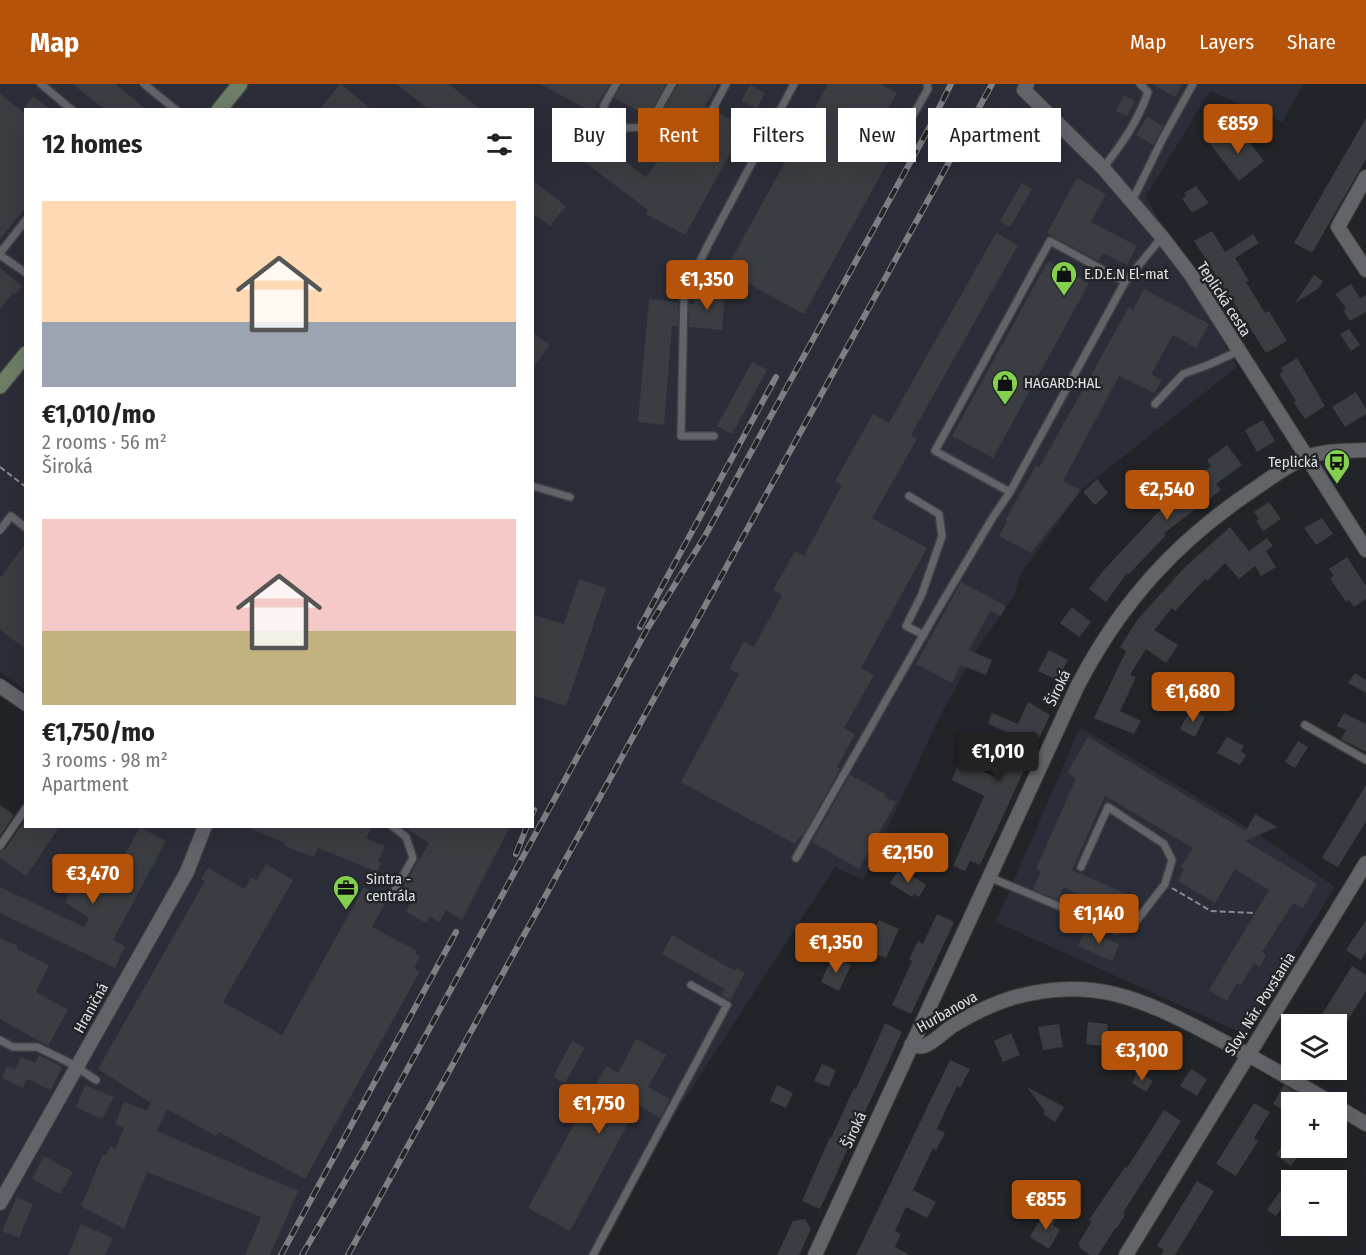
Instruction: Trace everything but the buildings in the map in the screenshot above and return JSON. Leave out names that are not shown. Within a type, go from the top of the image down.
[{"type":"street","points":[[221,108],[240,84]]},
{"type":"street","name":"Teplická cesta","points":[[1025,87],[1103,168],[1191,275],[1366,550]]},
{"type":"street","points":[[1366,177],[1338,227],[1366,270]]},
{"type":"street","points":[[0,386],[24,356]]},
{"type":"street","name":"Široká","points":[[815,1255],[1082,677],[1111,627],[1162,565],[1217,516],[1264,482],[1306,458],[1322,453],[1366,450]]},
{"type":"street","points":[[0,686],[24,703]]},
{"type":"street","name":"Hraničná","points":[[0,1203],[187,872],[201,828]]},
{"type":"street","name":"Slov. Nár. Povstania","points":[[1126,1255],[1366,863]]},
{"type":"street","name":"Hurbanova","points":[[911,1045],[921,1047],[982,1009],[1010,999],[1045,991],[1071,989],[1112,993],[1144,1002],[1249,1054],[1313,1092]]},
{"type":"street","points":[[1347,1113],[1366,1124]]},
{"type":"lane","points":[[41,84],[70,108]]},
{"type":"lane","points":[[144,84],[174,108]]},
{"type":"lane","points":[[616,84],[604,105],[603,117],[624,128],[648,127],[672,84]]},
{"type":"lane","points":[[713,108],[726,84]]},
{"type":"lane","points":[[714,436],[681,436],[684,294],[794,84]]},
{"type":"lane","points":[[916,110],[928,89],[927,84]]},
{"type":"lane","points":[[1103,168],[1141,113],[1148,92],[1140,84]]},
{"type":"lane","points":[[1132,201],[1193,84]]},
{"type":"lane","points":[[24,223],[0,254],[24,272]]},
{"type":"lane","points":[[796,858],[924,635],[1010,492],[1125,282],[1162,237]]},
{"type":"lane","points":[[1010,492],[935,451],[1050,241],[1125,282]]},
{"type":"lane","points":[[1155,404],[1183,374],[1239,351]]},
{"type":"lane","points":[[534,487],[570,497]]},
{"type":"lane","points":[[909,496],[939,514],[942,536],[922,594],[906,626],[924,635]]},
{"type":"lane","points":[[0,530],[11,516],[24,526]]},
{"type":"lane","points":[[1305,725],[1366,760]]},
{"type":"lane","points":[[989,877],[1116,930],[1134,924],[1165,884],[1172,860],[1164,844],[1108,807],[1081,867]]},
{"type":"lane","points":[[0,846],[24,811]]},
{"type":"lane","points":[[391,897],[413,858],[406,837],[395,828]]},
{"type":"lane","points":[[593,1255],[727,1005],[691,986]]},
{"type":"lane","points":[[0,1040],[13,1047],[37,1047],[96,1080]]},
{"type":"path","points":[[0,467],[24,485]]},
{"type":"path","points":[[1165,884],[1211,910],[1255,913]]},
{"type":"shaded area","points":[[0,84],[1304,84],[1282,122],[1210,91],[1146,196],[1237,367],[1082,489],[1020,575],[1015,594],[977,649],[940,716],[863,880],[835,867],[674,1116],[597,1255],[0,1255],[0,858],[24,822],[24,828],[534,828],[534,108],[24,108],[24,689],[0,672]]},
{"type":"shaded area","points":[[1080,727],[1252,830],[1335,887],[1244,1034],[996,922]]},
{"type":"railway","points":[[302,1255],[366,1145],[646,631],[705,536],[951,84]]},
{"type":"railway","points":[[348,1255],[992,84]]},
{"type":"railway","points":[[640,627],[776,377]]},
{"type":"railway","points":[[516,854],[526,828]]},
{"type":"railway","points":[[281,1255],[456,932]]},
{"type":"place","name":"E.D.E.N El-mat","points":[[1064,297]]},
{"type":"place","name":"HAGARD:HAL","points":[[1005,406]]},
{"type":"place","name":"Teplická","points":[[1337,485]]},
{"type":"place","name":"Sintra - centrála","points":[[346,911]]}]
